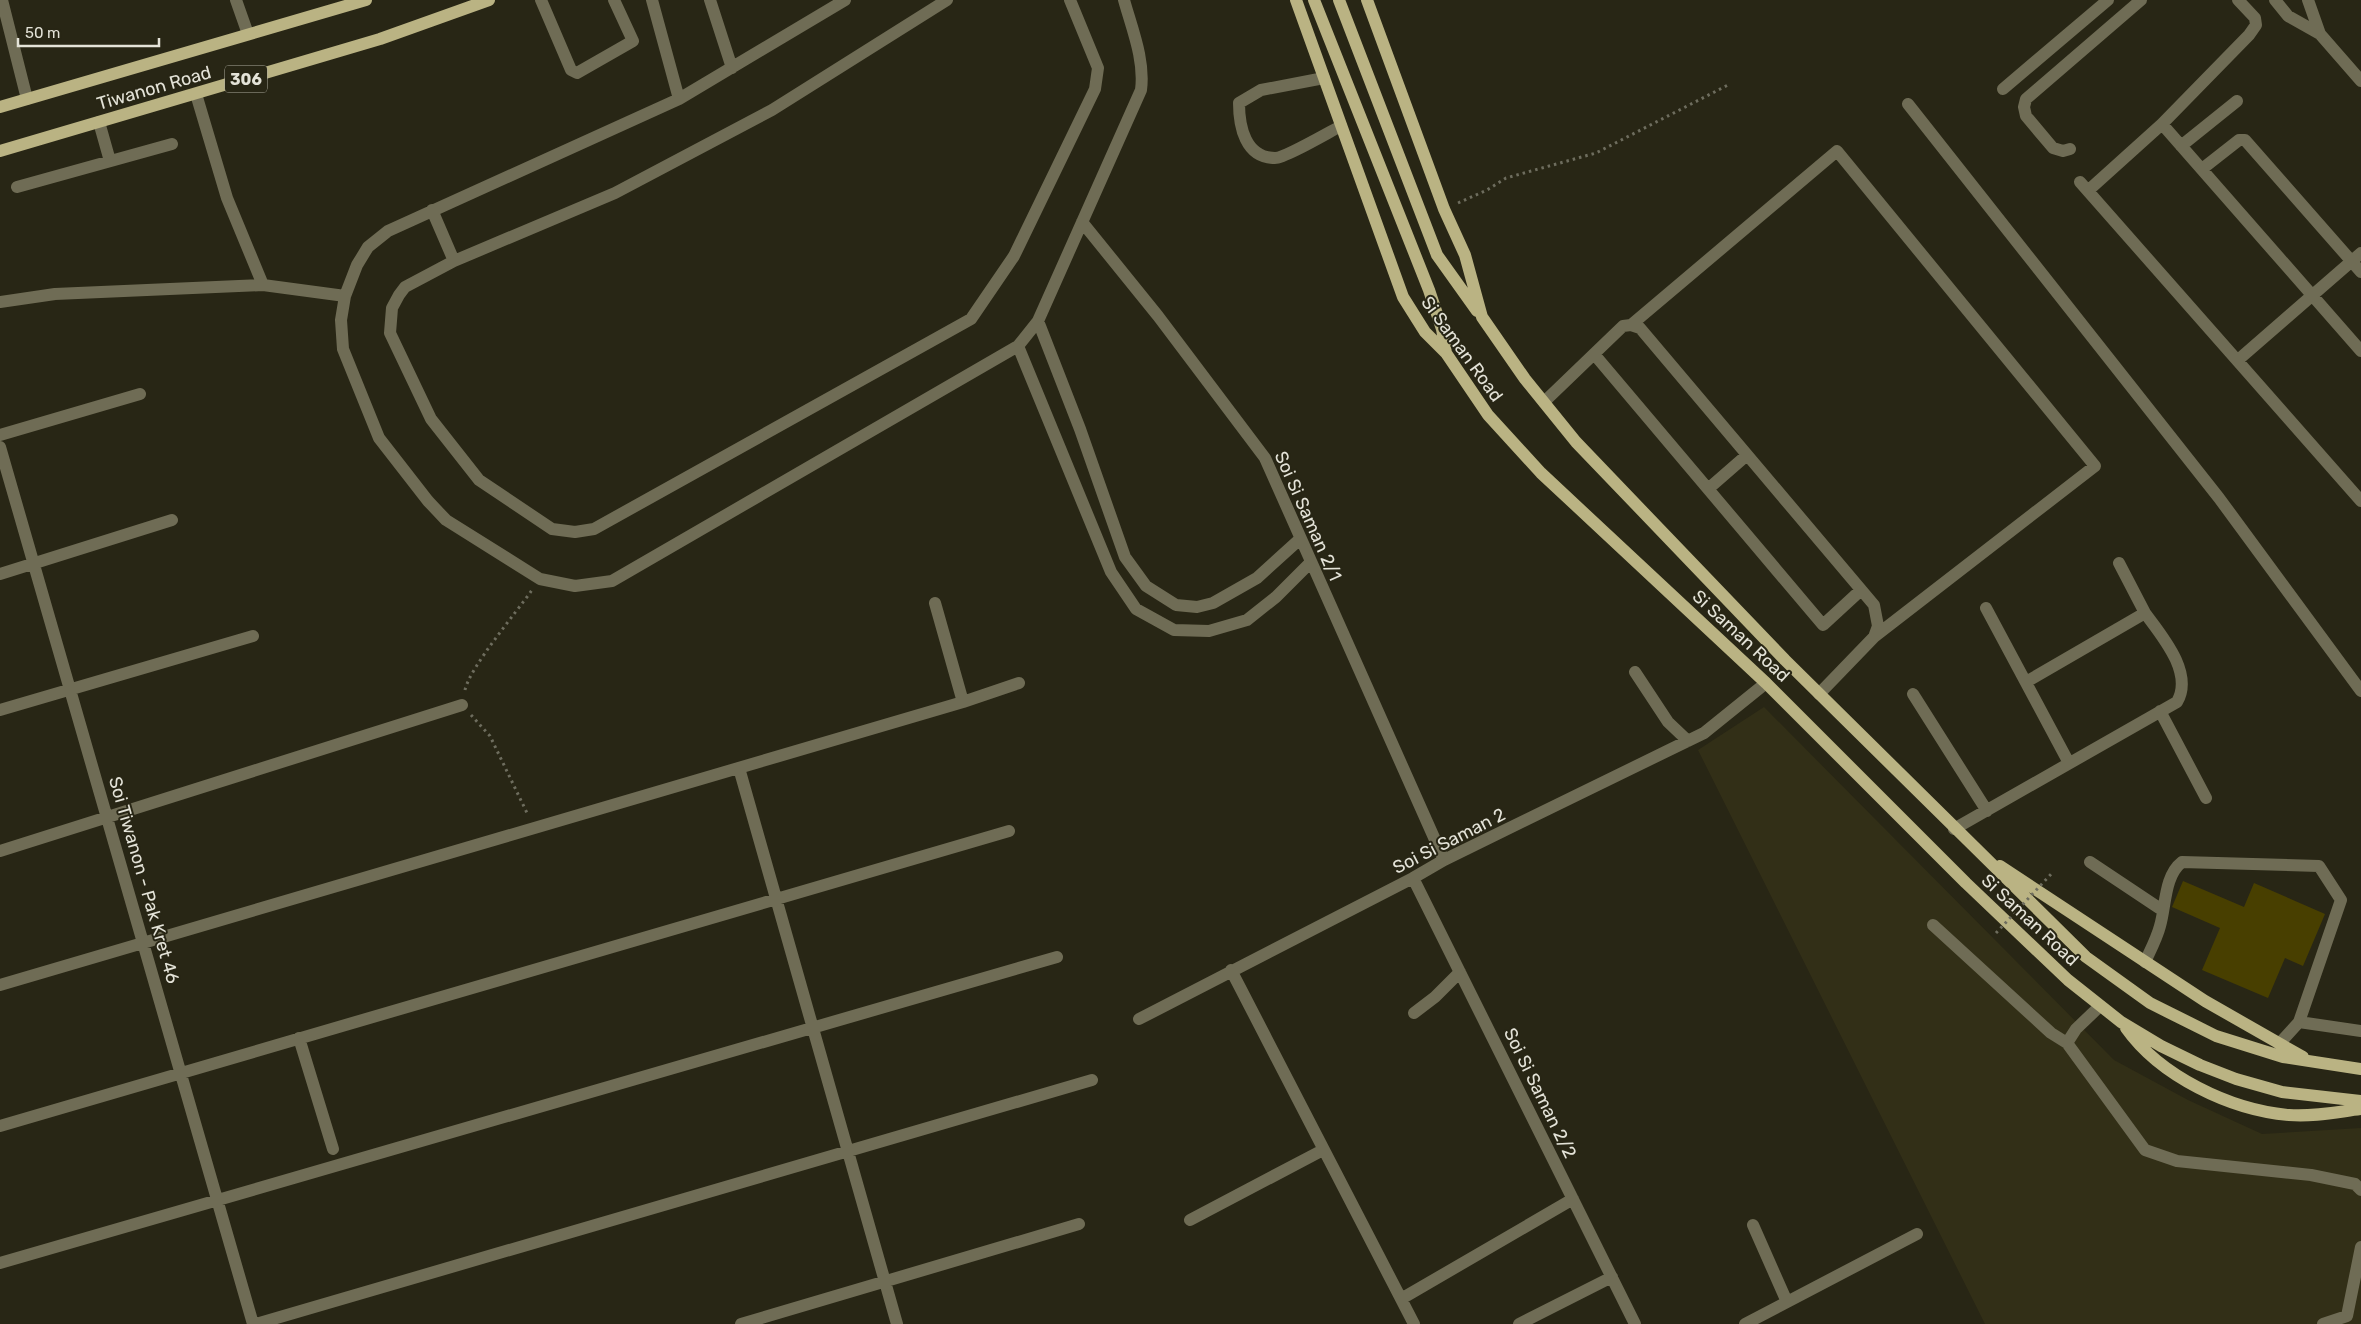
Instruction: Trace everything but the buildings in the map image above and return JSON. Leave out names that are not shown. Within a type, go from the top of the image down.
[{"type":"main road","name":"Tiwanon Road","points":[[0,107],[366,0]]},
{"type":"main road","name":"Tiwanon Road","points":[[0,151],[380,39],[489,0]]},
{"type":"main road","name":"Si Saman Road","points":[[1296,0],[1403,297],[1425,332],[1446,353],[1488,415],[1541,473],[1766,683],[2037,953],[2100,1006],[2121,1022],[2160,1046],[2236,1079],[2282,1092],[2361,1101]]},
{"type":"main road","points":[[1314,0],[1428,290],[1442,329],[1446,353]]},
{"type":"main road","points":[[1338,0],[1437,255],[1482,317]]},
{"type":"main road","name":"Si Saman Road","points":[[1367,0],[1444,209],[1465,255],[1482,317],[1544,402],[1576,442],[1819,694],[2086,957],[2150,1004],[2182,1021],[2232,1042],[2283,1057],[2316,1064],[2361,1069]]},
{"type":"main road","points":[[1978,851],[2145,962],[2279,1044],[2316,1064]]},
{"type":"main road","points":[[2121,1022],[2139,1047],[2158,1063],[2193,1084],[2238,1103],[2267,1112],[2290,1115],[2321,1114],[2361,1109]]},
{"type":"street","points":[[236,0],[248,34]]},
{"type":"street","points":[[541,0],[571,70],[577,73],[633,41],[614,0]]},
{"type":"street","points":[[652,0],[679,99]]},
{"type":"street","points":[[710,0],[732,68]]},
{"type":"street","points":[[845,0],[679,99],[432,210],[388,231],[368,247],[345,296],[341,320],[342,349],[379,438],[428,501],[446,520],[540,579],[575,586],[612,582],[1018,346],[1038,321],[1141,90],[1143,76],[1141,62],[1124,0]]},
{"type":"street","points":[[947,0],[772,110],[659,170],[615,193],[454,261],[405,287],[392,308],[390,333],[431,419],[479,480],[552,529],[575,532],[594,530],[971,319],[1014,256],[1094,89],[1098,68],[1070,0]]},
{"type":"street","points":[[2003,89],[2108,0]]},
{"type":"street","points":[[2070,149],[2063,151],[2053,148],[2026,116],[2024,107],[2026,99],[2141,0]]},
{"type":"street","points":[[2238,0],[2255,18],[2256,25],[2249,35],[2162,124],[2086,185],[2361,500]]},
{"type":"street","points":[[2275,0],[2288,16],[2320,34],[2361,81]]},
{"type":"street","points":[[2308,0],[2320,34]]},
{"type":"street","points":[[6,1],[27,99]]},
{"type":"street","points":[[1324,78],[1261,90],[1239,103],[1239,121],[1243,133],[1249,146],[1261,156],[1276,158],[1341,126]]},
{"type":"street","points":[[196,94],[228,198],[263,285]]},
{"type":"street","points":[[2181,146],[2237,101]]},
{"type":"street","points":[[1908,104],[2219,498],[2361,691]]},
{"type":"street","points":[[99,122],[110,161]]},
{"type":"street","points":[[2162,124],[2361,351]]},
{"type":"street","points":[[2202,169],[2242,139],[2356,257],[2361,272]]},
{"type":"street","points":[[17,188],[172,144]]},
{"type":"street","points":[[1631,325],[1836,151],[2095,466],[1874,637],[1819,694]]},
{"type":"street","points":[[432,210],[454,261]]},
{"type":"street","name":"Soi Si Saman 2/1","points":[[1082,222],[1158,316],[1264,458],[1444,860]]},
{"type":"street","points":[[2238,360],[2356,257]]},
{"type":"street","points":[[0,302],[64,294],[263,285],[345,296]]},
{"type":"street","points":[[1038,321],[1080,429],[1125,557],[1146,586],[1176,604],[1197,607],[1213,603],[1257,578],[1300,539]]},
{"type":"street","points":[[1544,402],[1623,326],[1631,325],[1640,328],[1874,605],[1878,626],[1874,637]]},
{"type":"street","points":[[1018,346],[1111,572],[1136,609],[1174,630],[1209,631],[1247,620],[1276,597],[1310,563]]},
{"type":"street","points":[[1594,354],[1823,625],[1861,590]]},
{"type":"street","points":[[0,435],[140,394]]},
{"type":"street","name":"Soi Tiwanon - Pak Kret 46","points":[[0,447],[255,1324]]},
{"type":"street","points":[[1708,490],[1747,456]]},
{"type":"street","points":[[0,574],[172,520]]},
{"type":"street","points":[[1099,542],[1118,536]]},
{"type":"street","points":[[1954,829],[2176,702],[2181,695],[2181,678],[2168,646],[2145,613],[2119,563]]},
{"type":"street","points":[[935,603],[963,702]]},
{"type":"street","points":[[1986,608],[2069,763]]},
{"type":"street","points":[[2026,682],[2145,613]]},
{"type":"street","points":[[0,710],[253,636]]},
{"type":"street","points":[[1635,672],[1668,722],[1688,741]]},
{"type":"street","points":[[0,985],[963,702],[1019,683]]},
{"type":"street","name":"Soi Si Saman 2","points":[[1139,1018],[1413,878],[1444,860],[1704,733],[1766,683]]},
{"type":"street","points":[[1913,694],[1987,811]]},
{"type":"street","points":[[0,851],[108,819],[462,705]]},
{"type":"street","points":[[2160,711],[2206,798]]},
{"type":"street","points":[[739,768],[897,1324]]},
{"type":"street","points":[[0,1126],[653,934],[777,901],[1010,831]]},
{"type":"street","points":[[2090,862],[2162,910]]},
{"type":"street","points":[[2145,962],[2160,926],[2162,910],[2173,872],[2182,862],[2320,866],[2341,900],[2300,1022],[2279,1044]]},
{"type":"street","name":"Soi Si Saman 2/2","points":[[1413,878],[1635,1324]]},
{"type":"street","points":[[1933,925],[2051,1033],[2066,1043],[2145,1150],[2177,1161],[2310,1175],[2356,1184],[2361,1190]]},
{"type":"street","points":[[0,1263],[1057,957]]},
{"type":"street","points":[[1232,970],[1414,1324]]},
{"type":"street","points":[[1414,1013],[1435,997],[1460,972]]},
{"type":"street","points":[[2066,1043],[2100,1006]]},
{"type":"street","points":[[2300,1022],[2361,1031]]},
{"type":"street","points":[[299,1038],[333,1149]]},
{"type":"street","points":[[255,1324],[1092,1080]]},
{"type":"street","points":[[1190,1220],[1323,1150]]},
{"type":"street","points":[[1401,1299],[1573,1199]]},
{"type":"street","points":[[741,1324],[1079,1224]]},
{"type":"street","points":[[1753,1225],[1787,1302]]},
{"type":"street","points":[[1746,1324],[1917,1234]]},
{"type":"street","points":[[2323,1324],[2347,1316],[2361,1247]]},
{"type":"street","points":[[1519,1324],[1612,1277]]},
{"type":"path","points":[[1444,209],[1487,190],[1506,178],[1596,153],[1728,85]]},
{"type":"path","points":[[534,827],[490,736],[462,705],[467,683],[477,666],[540,579]]},
{"type":"path","points":[[1996,932],[2053,872]]},
{"type":"shaded area","points":[[1764,707],[2114,1060],[2188,1100],[2262,1134],[2361,1128],[2361,1324],[1985,1324],[1698,750]]}]
